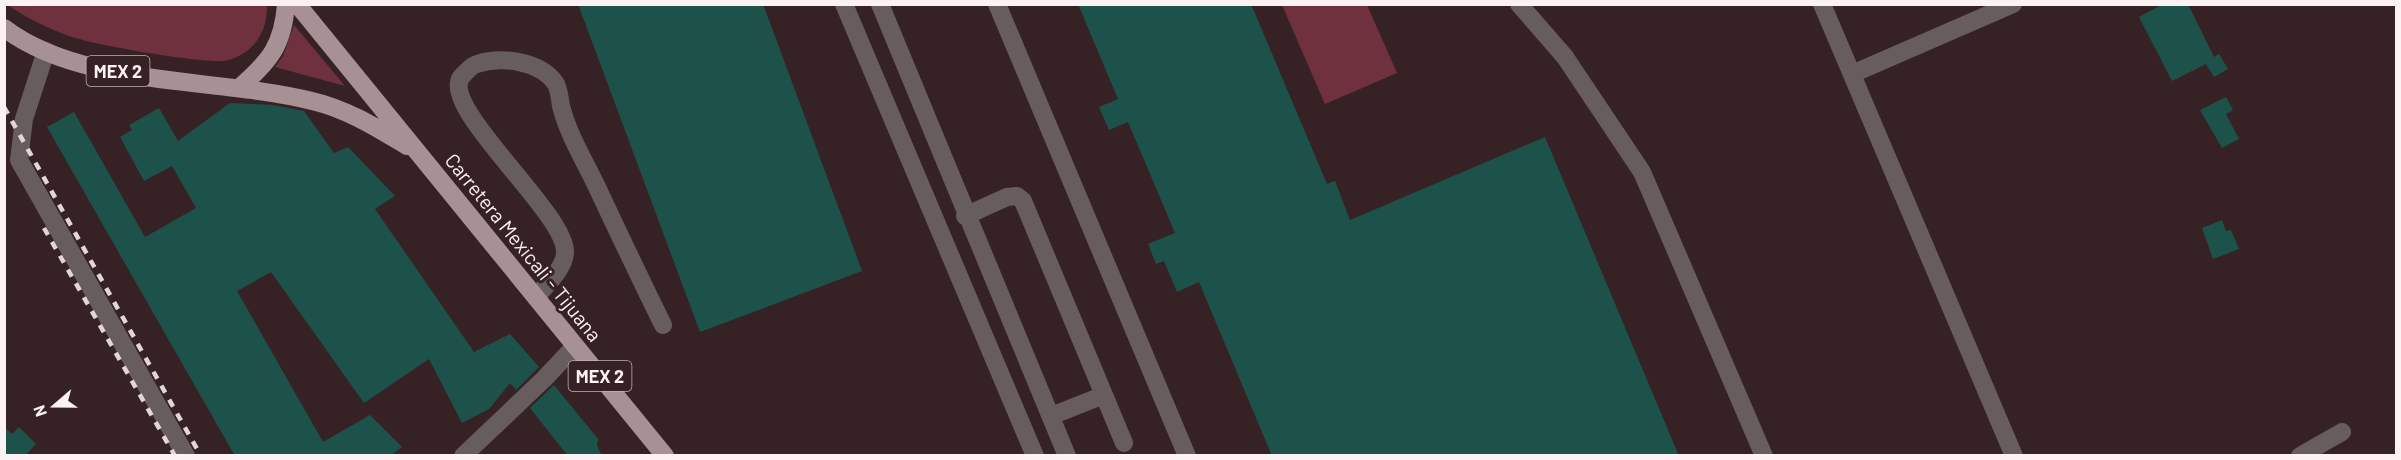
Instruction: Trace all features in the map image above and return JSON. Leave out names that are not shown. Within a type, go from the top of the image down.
[{"type":"main road","points":[[240,87],[269,60],[277,46],[284,27],[286,4]]},
{"type":"main road","name":"Carretera Mexicali - Tijuana","points":[[297,4],[665,456]]},
{"type":"main road","name":"Carretera Mexicali - Tijuana","points":[[4,28],[46,51],[79,65],[240,87],[314,101],[344,111],[417,151]]},
{"type":"lane","points":[[843,4],[1035,456]]},
{"type":"lane","points":[[880,4],[965,216],[1067,456]]},
{"type":"lane","points":[[997,4],[1187,456]]},
{"type":"lane","points":[[1519,4],[1565,57],[1642,172],[1764,456]]},
{"type":"lane","points":[[1822,4],[2014,456]]},
{"type":"lane","points":[[1852,74],[2013,4]]},
{"type":"lane","points":[[46,51],[24,119],[19,160],[186,456]]},
{"type":"lane","points":[[536,297],[558,271],[566,253],[562,234],[549,213],[519,180],[468,112],[458,91],[460,78],[476,64],[505,61],[536,66],[556,85],[563,114],[579,150],[663,325]]},
{"type":"lane","points":[[965,216],[1007,197],[1017,196],[1023,201],[1124,443]]},
{"type":"lane","points":[[463,456],[544,380],[575,346]]},
{"type":"lane","points":[[1051,416],[1104,395]]},
{"type":"lane","points":[[2300,456],[2342,432]]},
{"type":"shaded area","points":[[267,4],[265,23],[253,46],[229,60],[218,61],[150,53],[81,40],[45,26],[8,5]]},
{"type":"shaded area","points":[[1282,5],[1367,5],[1397,73],[1325,104]]},
{"type":"shaded area","points":[[294,25],[345,86],[275,67],[283,56]]},
{"type":"building","points":[[578,4],[763,4],[862,271],[700,332]]},
{"type":"building","points":[[1078,4],[1251,4],[1327,184],[1335,181],[1350,220],[1545,137],[1679,456],[1272,456],[1199,282],[1177,292],[1164,261],[1156,264],[1148,244],[1175,233],[1128,122],[1109,130],[1099,107],[1118,99]]},
{"type":"building","points":[[2163,4],[2188,4],[2214,57],[2219,54],[2228,69],[2214,77],[2206,64],[2172,81],[2139,17]]},
{"type":"building","points":[[2226,97],[2233,110],[2226,114],[2239,139],[2222,148],[2200,110]]},
{"type":"building","points":[[230,103],[273,105],[304,111],[334,153],[348,147],[395,196],[375,209],[474,352],[510,334],[539,367],[516,390],[510,383],[489,409],[462,423],[429,359],[364,403],[271,272],[237,291],[323,442],[370,415],[402,447],[390,456],[235,456],[47,127],[74,112],[145,237],[196,208],[172,166],[144,181],[120,137],[132,130],[129,125],[159,108],[178,141]]},
{"type":"building","points":[[2222,220],[2226,231],[2231,230],[2239,249],[2213,259],[2202,228]]},
{"type":"building","points":[[554,385],[598,439],[597,445],[602,456],[568,456],[530,408]]},
{"type":"building","points":[[4,427],[12,434],[19,427],[36,444],[25,456],[4,456]]},
{"type":"railway","points":[[4,107],[201,456]]},
{"type":"railway","points":[[44,228],[175,456]]}]
